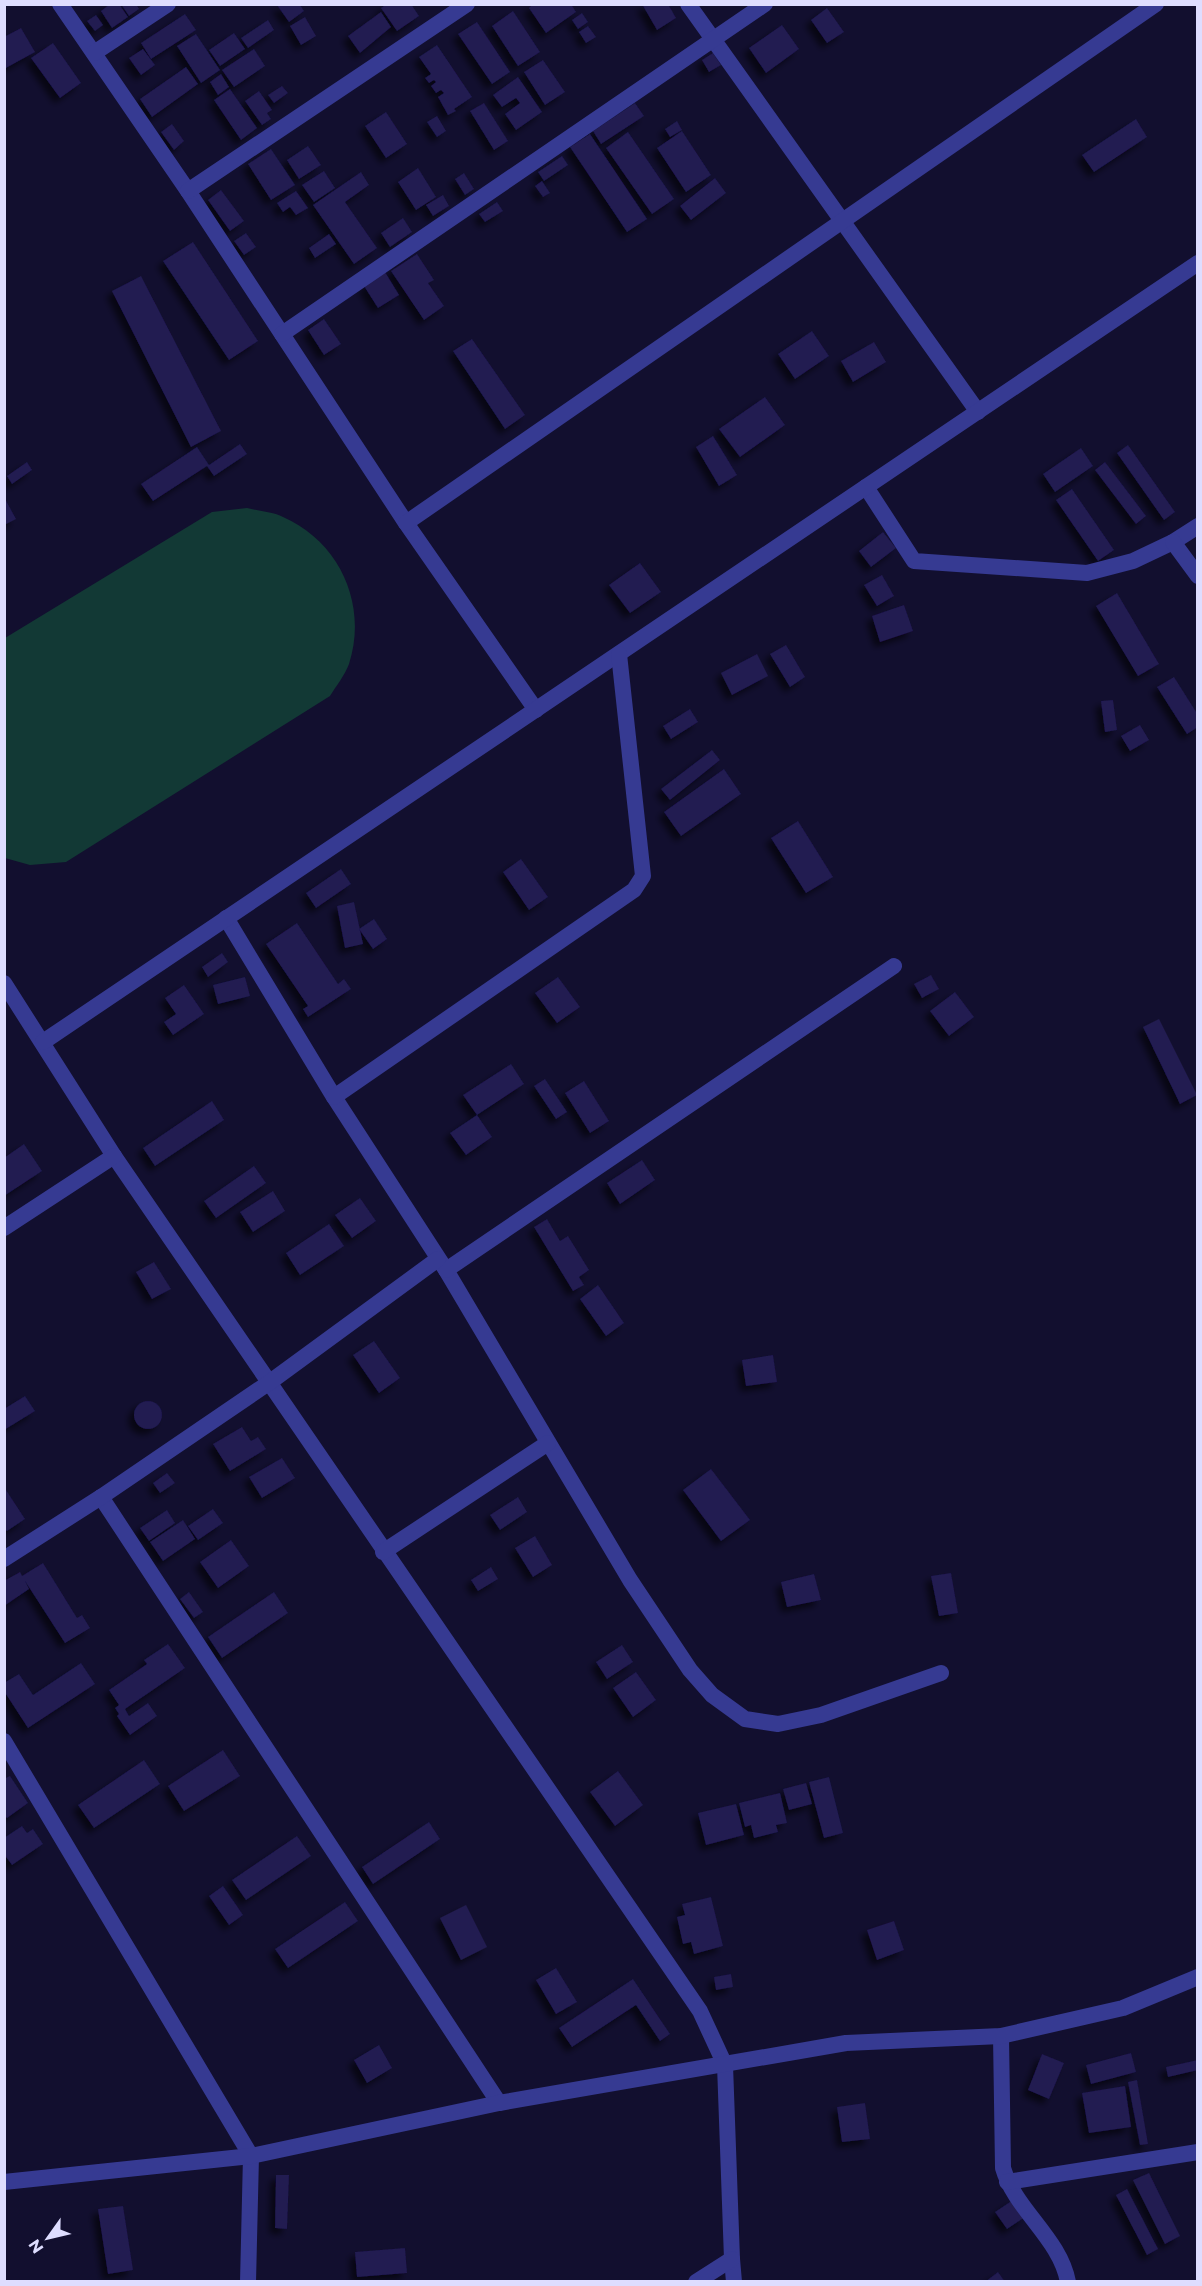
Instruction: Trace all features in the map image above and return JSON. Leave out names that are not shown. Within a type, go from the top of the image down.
[{"type":"street","points":[[60,4],[188,191],[406,523],[536,710]]},
{"type":"street","points":[[94,53],[168,4]]},
{"type":"street","points":[[188,191],[467,4]]},
{"type":"street","points":[[688,4],[978,412]]},
{"type":"street","points":[[282,334],[765,4]]},
{"type":"street","points":[[406,523],[1156,4]]},
{"type":"street","points":[[43,1042],[1197,263]]},
{"type":"street","points":[[866,487],[914,561],[1087,573],[1133,561],[1173,542],[1197,526]]},
{"type":"street","points":[[1173,542],[1197,576]]},
{"type":"street","points":[[334,1097],[634,890],[643,876],[619,654]]},
{"type":"street","points":[[226,918],[334,1097],[442,1265],[630,1580],[690,1671],[712,1695],[745,1719],[778,1724],[821,1715],[941,1673]]},
{"type":"street","points":[[4,1559],[101,1497],[442,1265],[894,966]]},
{"type":"street","points":[[4,983],[114,1156],[270,1382],[383,1552],[700,2011],[725,2065],[732,2259],[735,2282]]},
{"type":"street","points":[[4,1228],[114,1156]]},
{"type":"street","points":[[383,1552],[548,1443]]},
{"type":"street","points":[[101,1497],[499,2103]]},
{"type":"street","points":[[7,1750],[251,2156],[248,2282]]},
{"type":"street","points":[[4,2182],[251,2156],[499,2103],[846,2043],[1001,2036],[1123,2008],[1197,1977]]},
{"type":"street","points":[[1001,2036],[1004,2168],[1007,2182],[1053,2248],[1068,2282]]},
{"type":"street","points":[[1007,2182],[1197,2152]]},
{"type":"street","points":[[696,2282],[732,2259]]},
{"type":"green space","points":[[247,508],[279,515],[303,528],[320,542],[334,559],[344,578],[355,620],[354,642],[349,664],[330,696],[66,862],[30,865],[5,858],[5,638],[212,512]]},
{"type":"building","points":[[110,4],[119,4],[128,17],[112,28],[101,11]]},
{"type":"building","points":[[121,4],[136,4],[139,9],[129,16]]},
{"type":"building","points":[[387,4],[411,4],[419,16],[397,31],[381,8]]},
{"type":"building","points":[[533,4],[571,4],[576,12],[546,33],[529,8]]},
{"type":"building","points":[[642,4],[668,4],[676,18],[657,30]]},
{"type":"building","points":[[277,5],[300,5],[304,11],[289,22]]},
{"type":"building","points":[[827,8],[844,32],[827,43],[811,20]]},
{"type":"building","points":[[513,11],[540,52],[518,66],[492,26]]},
{"type":"building","points":[[381,12],[391,27],[360,53],[348,36]]},
{"type":"building","points":[[582,13],[588,22],[578,29],[572,20]]},
{"type":"building","points":[[185,14],[196,30],[151,59],[141,43]]},
{"type":"building","points":[[96,15],[103,25],[95,31],[87,21]]},
{"type":"building","points":[[305,17],[316,36],[301,45],[290,26]]},
{"type":"building","points":[[268,20],[274,30],[248,48],[241,38]]},
{"type":"building","points":[[477,22],[510,72],[492,84],[458,34]]},
{"type":"building","points":[[782,25],[799,49],[766,73],[749,48]]},
{"type":"building","points":[[588,26],[596,37],[586,43],[579,32]]},
{"type":"building","points":[[21,28],[35,52],[4,69],[4,37]]},
{"type":"building","points":[[234,33],[245,49],[220,66],[209,50]]},
{"type":"building","points":[[196,34],[220,70],[201,83],[177,46]]},
{"type":"building","points":[[53,43],[81,83],[60,98],[31,58]]},
{"type":"building","points":[[437,45],[472,97],[448,115],[438,97],[444,93],[441,90],[436,93],[431,86],[436,82],[434,80],[429,83],[425,78],[431,74],[419,57]]},
{"type":"building","points":[[143,49],[155,65],[141,75],[129,58]]},
{"type":"building","points":[[254,49],[265,66],[234,87],[222,70]]},
{"type":"building","points":[[713,53],[721,65],[709,72],[702,60]]},
{"type":"building","points":[[543,60],[565,92],[545,105],[524,72]]},
{"type":"building","points":[[186,67],[198,84],[152,117],[140,99]]},
{"type":"building","points":[[221,74],[229,87],[218,95],[210,82]]},
{"type":"building","points":[[518,77],[542,112],[516,130],[505,114],[520,103],[516,98],[502,107],[493,95]]},
{"type":"building","points":[[282,86],[288,93],[274,103],[268,95]]},
{"type":"building","points":[[230,89],[257,128],[241,140],[214,100]]},
{"type":"building","points":[[259,91],[272,110],[267,113],[271,119],[262,125],[245,101]]},
{"type":"building","points":[[484,103],[508,141],[494,150],[470,111]]},
{"type":"building","points":[[635,103],[644,116],[601,144],[593,131]]},
{"type":"building","points":[[386,112],[407,144],[386,158],[365,126]]},
{"type":"building","points":[[437,116],[446,131],[437,137],[427,122]]},
{"type":"building","points":[[1136,119],[1147,137],[1094,172],[1082,155]]},
{"type":"building","points":[[677,121],[682,130],[670,137],[665,129]]},
{"type":"building","points":[[172,124],[184,141],[174,150],[161,132]]},
{"type":"building","points":[[682,131],[711,175],[686,192],[657,148]]},
{"type":"building","points":[[628,132],[674,199],[652,214],[606,148]]},
{"type":"building","points":[[590,134],[647,219],[627,232],[570,147]]},
{"type":"building","points":[[308,146],[321,165],[299,179],[287,160]]},
{"type":"building","points":[[271,149],[295,185],[271,200],[248,164]]},
{"type":"building","points":[[562,156],[568,165],[544,181],[538,172]]},
{"type":"building","points":[[418,168],[436,197],[416,210],[398,182]]},
{"type":"building","points":[[324,171],[335,188],[314,202],[302,185]]},
{"type":"building","points":[[361,172],[369,185],[345,202],[377,248],[354,264],[313,205]]},
{"type":"building","points":[[464,173],[474,189],[465,195],[455,179]]},
{"type":"building","points":[[715,178],[726,193],[691,220],[680,206]]},
{"type":"building","points":[[542,181],[550,193],[543,197],[535,186]]},
{"type":"building","points":[[221,190],[244,221],[230,231],[208,200]]},
{"type":"building","points":[[296,191],[308,208],[296,215],[290,207],[283,212],[277,203]]},
{"type":"building","points":[[443,195],[449,206],[433,216],[426,205]]},
{"type":"building","points":[[497,202],[503,211],[485,222],[479,214]]},
{"type":"building","points":[[403,218],[412,232],[390,247],[381,233]]},
{"type":"building","points":[[246,233],[256,247],[244,255],[234,241]]},
{"type":"building","points":[[329,234],[336,244],[315,258],[309,248]]},
{"type":"building","points":[[193,242],[258,341],[229,360],[163,261]]},
{"type":"building","points":[[417,254],[434,280],[428,283],[444,306],[424,320],[391,271]]},
{"type":"building","points":[[385,272],[399,295],[378,308],[364,286]]},
{"type":"building","points":[[141,276],[221,431],[191,447],[112,291]]},
{"type":"building","points":[[324,319],[341,344],[324,355],[308,330]]},
{"type":"building","points":[[812,331],[829,356],[795,379],[778,354]]},
{"type":"building","points":[[472,339],[525,415],[505,429],[453,351]]},
{"type":"building","points":[[874,342],[886,362],[853,382],[841,361]]},
{"type":"building","points":[[765,397],[785,425],[740,457],[719,429]]},
{"type":"building","points":[[713,436],[737,475],[719,486],[696,447]]},
{"type":"building","points":[[240,444],[247,454],[214,476],[207,466],[153,501],[141,484],[197,447],[209,465]]},
{"type":"building","points":[[1128,445],[1175,512],[1164,520],[1117,453]]},
{"type":"building","points":[[1081,448],[1093,466],[1055,492],[1043,474]]},
{"type":"building","points":[[27,462],[32,470],[12,484],[7,476]]},
{"type":"building","points":[[1105,462],[1146,516],[1136,524],[1095,470]]},
{"type":"building","points":[[1072,489],[1114,550],[1098,561],[1056,500]]},
{"type":"building","points":[[4,497],[16,519],[4,525]]},
{"type":"building","points":[[883,532],[896,548],[871,567],[859,551]]},
{"type":"building","points":[[640,563],[661,592],[630,613],[609,585]]},
{"type":"building","points":[[882,575],[894,596],[877,606],[864,585]]},
{"type":"building","points":[[1117,593],[1159,664],[1138,676],[1096,606]]},
{"type":"building","points":[[904,605],[913,631],[880,642],[872,616]]},
{"type":"building","points":[[786,645],[805,677],[790,687],[770,654]]},
{"type":"building","points":[[757,654],[768,676],[732,695],[721,673]]},
{"type":"building","points":[[1174,677],[1198,715],[1198,727],[1187,734],[1157,687]]},
{"type":"building","points":[[1113,700],[1117,730],[1105,732],[1101,701]]},
{"type":"building","points":[[690,709],[698,722],[671,739],[663,726]]},
{"type":"building","points":[[1140,725],[1149,740],[1130,751],[1121,736]]},
{"type":"building","points":[[712,750],[720,760],[670,800],[661,789]]},
{"type":"building","points":[[724,769],[741,794],[681,836],[664,812]]},
{"type":"building","points":[[798,821],[833,877],[806,893],[771,838]]},
{"type":"building","points":[[521,859],[548,897],[529,910],[503,872]]},
{"type":"building","points":[[341,869],[351,884],[316,908],[306,893]]},
{"type":"building","points":[[354,902],[363,944],[345,948],[337,906]]},
{"type":"building","points":[[374,919],[387,939],[373,949],[359,929]]},
{"type":"building","points":[[297,923],[338,984],[344,979],[351,989],[308,1017],[303,1009],[308,1006],[266,944]]},
{"type":"building","points":[[222,953],[228,962],[208,977],[202,967]]},
{"type":"building","points":[[931,975],[939,989],[922,998],[914,984]]},
{"type":"building","points":[[245,977],[250,996],[218,1004],[213,985]]},
{"type":"building","points":[[558,977],[580,1007],[557,1023],[535,993]]},
{"type":"building","points":[[184,985],[204,1014],[173,1035],[164,1022],[176,1014],[165,998]]},
{"type":"building","points":[[955,992],[974,1017],[949,1036],[930,1011]]},
{"type":"building","points":[[1159,1019],[1197,1095],[1180,1104],[1143,1027]]},
{"type":"building","points":[[511,1064],[524,1084],[477,1115],[463,1095]]},
{"type":"building","points":[[545,1079],[567,1112],[556,1119],[534,1086]]},
{"type":"building","points":[[584,1081],[609,1121],[590,1133],[565,1093]]},
{"type":"building","points":[[212,1101],[224,1120],[155,1166],[143,1148]]},
{"type":"building","points":[[477,1115],[492,1137],[466,1155],[450,1133]]},
{"type":"building","points":[[24,1144],[42,1171],[4,1196],[4,1158]]},
{"type":"building","points":[[642,1160],[655,1180],[620,1204],[607,1183]]},
{"type":"building","points":[[254,1166],[266,1183],[216,1218],[204,1201]]},
{"type":"building","points":[[273,1191],[285,1211],[253,1232],[240,1212]]},
{"type":"building","points":[[360,1198],[376,1221],[352,1238],[335,1215]]},
{"type":"building","points":[[547,1219],[560,1241],[568,1236],[589,1270],[579,1277],[584,1285],[573,1291],[534,1227]]},
{"type":"building","points":[[329,1224],[344,1246],[300,1275],[286,1253]]},
{"type":"building","points":[[154,1262],[171,1289],[152,1299],[136,1272]]},
{"type":"building","points":[[598,1285],[624,1323],[606,1336],[580,1299]]},
{"type":"building","points":[[374,1341],[400,1378],[379,1393],[353,1355]]},
{"type":"building","points":[[773,1355],[777,1382],[746,1386],[742,1360]]},
{"type":"building","points":[[25,1396],[35,1411],[4,1430],[4,1409]]},
{"type":"building","points":[[148,1401],[158,1405],[162,1415],[158,1425],[148,1429],[138,1425],[134,1415],[138,1405]]},
{"type":"building","points":[[242,1427],[251,1441],[258,1437],[266,1449],[230,1471],[213,1444]]},
{"type":"building","points":[[282,1458],[295,1478],[262,1498],[249,1477]]},
{"type":"building","points":[[711,1469],[750,1520],[721,1541],[683,1490]]},
{"type":"building","points":[[167,1473],[175,1483],[160,1493],[153,1483]]},
{"type":"building","points":[[4,1487],[25,1519],[7,1531],[4,1528]]},
{"type":"building","points":[[518,1497],[527,1512],[500,1530],[490,1515]]},
{"type":"building","points":[[213,1509],[223,1523],[198,1540],[188,1526]]},
{"type":"building","points":[[167,1510],[175,1523],[149,1541],[140,1528]]},
{"type":"building","points":[[183,1520],[195,1539],[163,1561],[150,1542]]},
{"type":"building","points":[[535,1536],[552,1565],[533,1577],[515,1548]]},
{"type":"building","points":[[231,1540],[249,1566],[218,1588],[200,1562]]},
{"type":"building","points":[[43,1563],[77,1618],[82,1615],[90,1628],[65,1643],[25,1581],[29,1589],[4,1606],[4,1581],[20,1572],[22,1576]]},
{"type":"building","points":[[491,1567],[498,1579],[478,1591],[471,1580]]},
{"type":"building","points":[[951,1573],[958,1613],[939,1616],[931,1576]]},
{"type":"building","points":[[814,1574],[821,1600],[787,1607],[781,1582]]},
{"type":"building","points":[[189,1592],[203,1612],[194,1618],[180,1599]]},
{"type":"building","points":[[274,1592],[288,1613],[222,1658],[208,1637]]},
{"type":"building","points":[[168,1644],[185,1668],[125,1709],[129,1716],[148,1703],[157,1716],[130,1735],[117,1716],[119,1714],[115,1708],[119,1705],[109,1690],[147,1664],[144,1660]]},
{"type":"building","points":[[622,1645],[633,1662],[607,1679],[596,1662]]},
{"type":"building","points":[[81,1663],[95,1684],[28,1728],[4,1691],[4,1683],[19,1674],[33,1695]]},
{"type":"building","points":[[636,1672],[656,1700],[633,1717],[613,1688]]},
{"type":"building","points":[[223,1750],[240,1776],[184,1811],[168,1786]]},
{"type":"building","points":[[144,1760],[160,1784],[94,1828],[78,1805]]},
{"type":"building","points":[[618,1771],[643,1805],[615,1826],[590,1792]]},
{"type":"building","points":[[10,1776],[28,1803],[7,1818],[4,1815],[4,1779]]},
{"type":"building","points":[[829,1777],[843,1833],[824,1838],[809,1782]]},
{"type":"building","points":[[806,1783],[812,1804],[789,1810],[783,1789]]},
{"type":"building","points":[[780,1793],[787,1823],[776,1825],[778,1832],[754,1838],[751,1825],[745,1827],[739,1803]]},
{"type":"building","points":[[736,1804],[744,1835],[706,1845],[698,1813]]},
{"type":"building","points":[[429,1822],[440,1839],[373,1884],[362,1867]]},
{"type":"building","points":[[22,1826],[27,1833],[33,1829],[43,1844],[12,1865],[4,1854],[4,1838]]},
{"type":"building","points":[[297,1836],[311,1856],[246,1900],[232,1880]]},
{"type":"building","points":[[223,1886],[243,1915],[229,1925],[209,1896]]},
{"type":"building","points":[[711,1897],[723,1946],[694,1954],[691,1942],[683,1944],[677,1917],[685,1915],[682,1904]]},
{"type":"building","points":[[345,1902],[358,1921],[288,1968],[275,1949]]},
{"type":"building","points":[[466,1905],[487,1947],[461,1960],[440,1918]]},
{"type":"building","points":[[894,1921],[904,1950],[877,1960],[867,1930]]},
{"type":"building","points":[[556,1968],[577,2002],[556,2014],[536,1980]]},
{"type":"building","points":[[731,1974],[733,1987],[716,1990],[714,1977]]},
{"type":"building","points":[[633,1979],[670,2034],[660,2041],[636,2005],[572,2047],[559,2028]]},
{"type":"building","points":[[379,2045],[392,2068],[367,2083],[354,2060]]},
{"type":"building","points":[[1131,2053],[1136,2072],[1091,2084],[1086,2065]]},
{"type":"building","points":[[1042,2054],[1064,2063],[1049,2099],[1028,2090]]},
{"type":"building","points":[[1198,2060],[1198,2070],[1168,2077],[1166,2067]]},
{"type":"building","points":[[1137,2080],[1148,2144],[1140,2145],[1128,2082]]},
{"type":"building","points":[[1125,2086],[1131,2127],[1089,2133],[1082,2093]]},
{"type":"building","points":[[865,2103],[870,2139],[842,2142],[837,2107]]},
{"type":"building","points":[[1149,2173],[1180,2236],[1165,2244],[1133,2180]]},
{"type":"building","points":[[276,2175],[289,2175],[287,2229],[275,2228]]},
{"type":"building","points":[[1127,2189],[1158,2249],[1147,2255],[1116,2195]]},
{"type":"building","points":[[1013,2200],[1025,2217],[1007,2229],[995,2212]]},
{"type":"building","points":[[123,2206],[133,2270],[108,2274],[98,2209]]},
{"type":"building","points":[[405,2248],[407,2273],[357,2277],[355,2252]]},
{"type":"building","points":[[998,2272],[1005,2282],[985,2282]]}]
